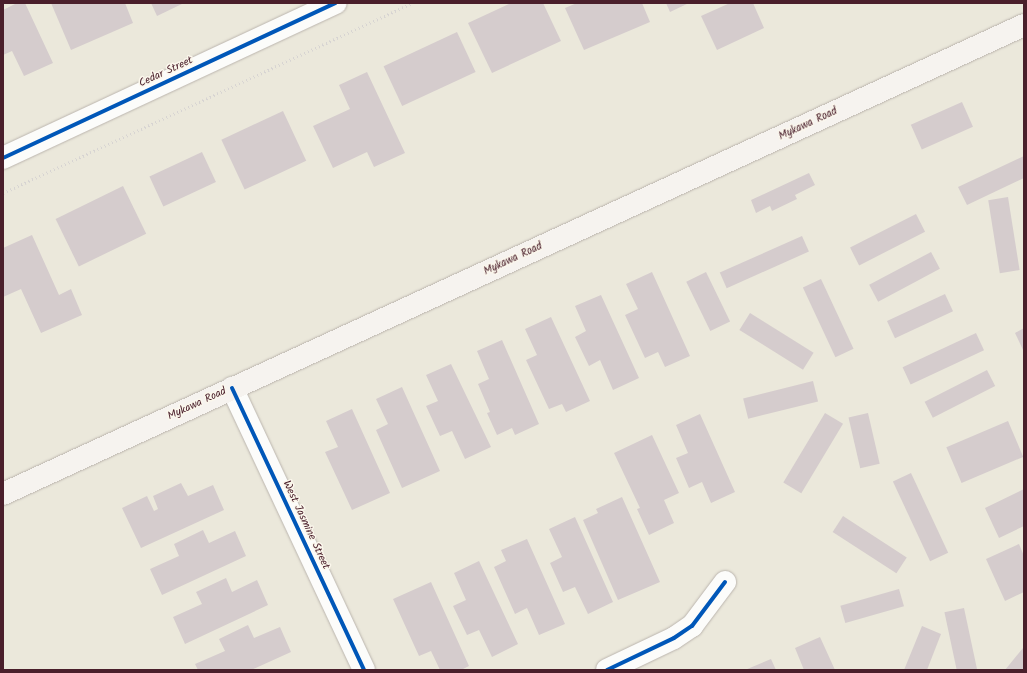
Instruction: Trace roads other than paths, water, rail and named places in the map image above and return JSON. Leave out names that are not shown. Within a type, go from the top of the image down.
[{"type":"main road","name":"Mykawa Road","points":[[3,494],[1024,25]]},
{"type":"street","name":"Cedar Street","points":[[3,158],[336,3]]},
{"type":"street","name":"West Jasmine Street","points":[[232,388],[364,670]]},
{"type":"street","points":[[607,670],[674,638],[692,626],[724,582]]}]
